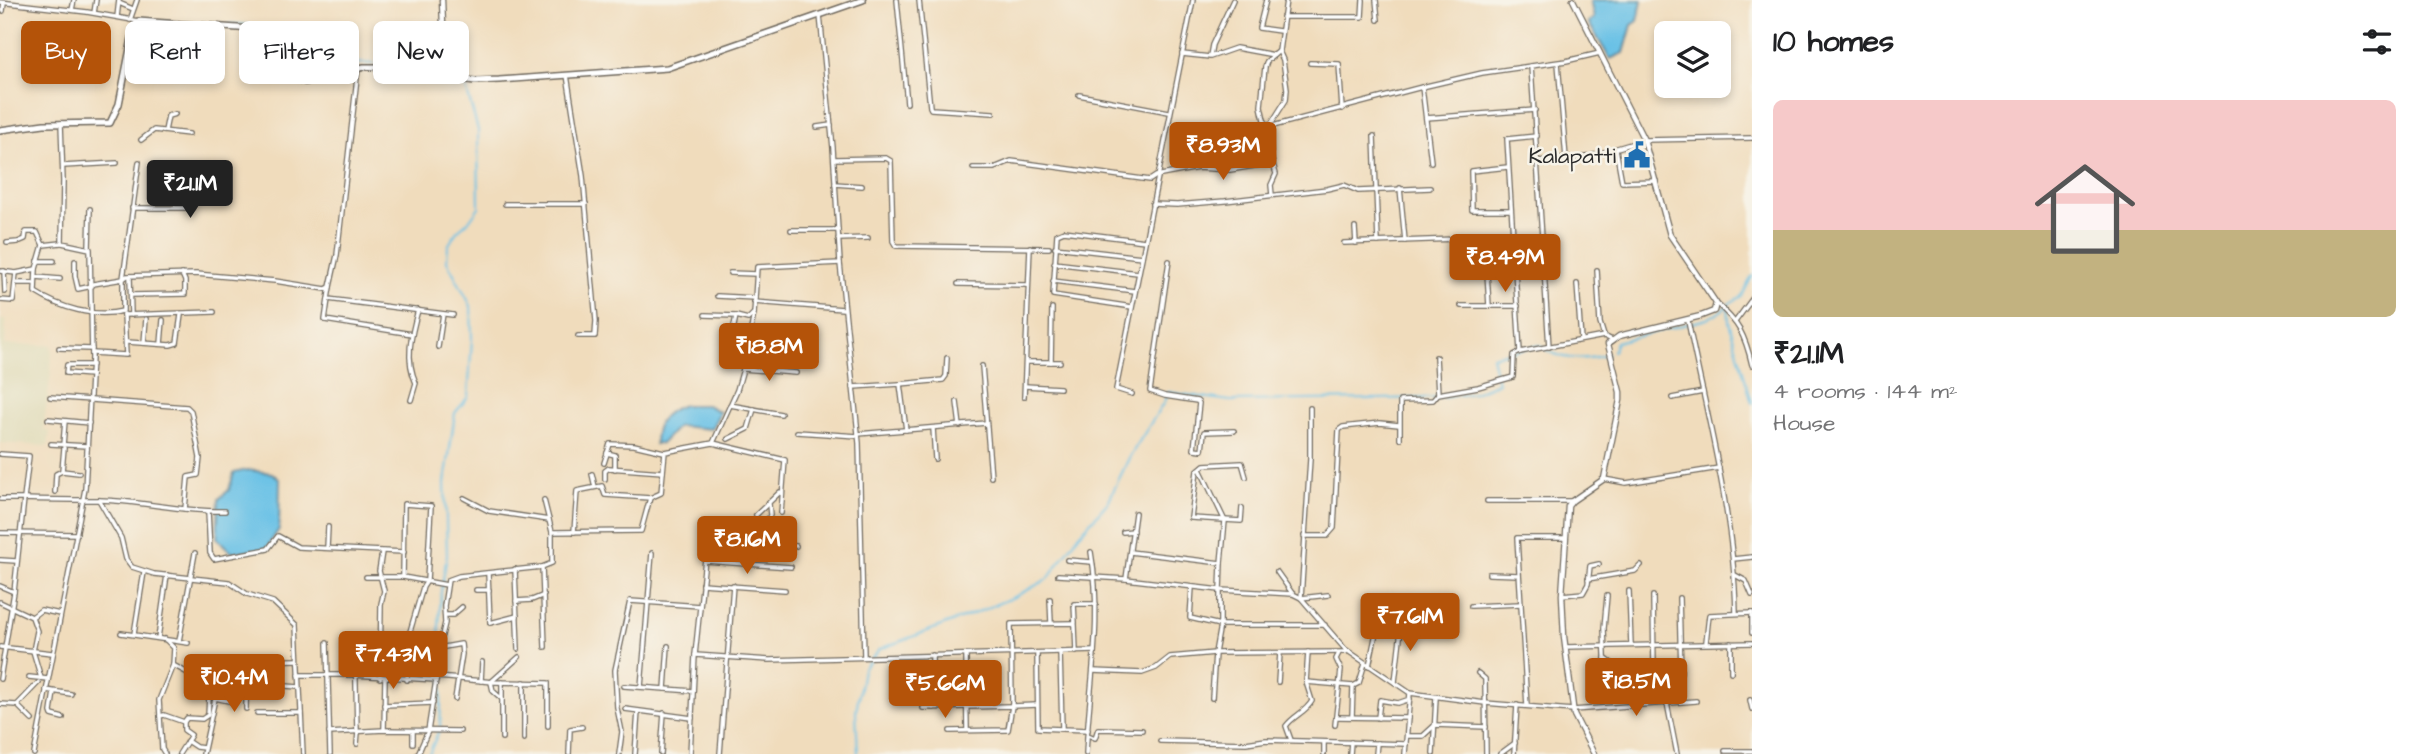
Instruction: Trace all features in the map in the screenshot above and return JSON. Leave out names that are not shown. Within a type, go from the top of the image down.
[{"type":"main road","points":[[442,0],[443,21]]},
{"type":"main road","points":[[469,80],[667,68],[863,0]]},
{"type":"main road","points":[[1573,0],[1644,140],[1670,235],[1718,304],[1714,311],[1688,323],[1619,336],[1608,344],[1620,392],[1619,409],[1604,479],[1572,501],[1567,512],[1562,594],[1573,710],[1594,754]]},
{"type":"main road","points":[[0,130],[61,123],[110,123],[119,104],[125,73]]},
{"type":"street","points":[[48,7],[49,0]]},
{"type":"street","points":[[72,10],[74,0]]},
{"type":"street","points":[[94,13],[96,0]]},
{"type":"street","points":[[131,0],[136,5]]},
{"type":"street","points":[[897,0],[907,103]]},
{"type":"street","points":[[919,0],[929,107],[993,113]]},
{"type":"street","points":[[1132,394],[1115,389],[1193,0]]},
{"type":"street","points":[[1210,57],[1212,45],[1233,0]]},
{"type":"street","points":[[1266,0],[1259,28],[1281,32]]},
{"type":"street","points":[[1269,127],[1286,100],[1283,60],[1279,51],[1286,0]]},
{"type":"street","points":[[1283,17],[1362,17],[1363,0]]},
{"type":"street","points":[[1376,0],[1378,20]]},
{"type":"street","points":[[4,11],[2,2],[138,21]]},
{"type":"street","points":[[117,17],[119,2],[136,5]]},
{"type":"street","points":[[130,20],[136,5]]},
{"type":"street","points":[[820,15],[834,159],[844,309],[858,435],[864,657]]},
{"type":"street","points":[[1182,54],[1210,57],[1236,48],[1274,55]]},
{"type":"street","points":[[1272,195],[1271,185],[1276,174],[1271,157],[1269,127],[1264,120],[1261,106],[1265,67],[1267,61],[1279,51]]},
{"type":"street","points":[[1269,127],[1422,86],[1482,73],[1600,54]]},
{"type":"street","points":[[1558,62],[1566,158]]},
{"type":"street","points":[[1310,63],[1339,64],[1342,108]]},
{"type":"street","points":[[1531,66],[1543,236],[1546,348]]},
{"type":"street","points":[[567,75],[586,204],[596,334],[591,338],[578,336]]},
{"type":"street","points":[[356,84],[337,255],[325,320],[411,334]]},
{"type":"street","points":[[1422,86],[1431,162]]},
{"type":"street","points":[[1079,95],[1169,112]]},
{"type":"street","points":[[1426,118],[1535,110]]},
{"type":"street","points":[[165,131],[168,116],[176,114]]},
{"type":"street","points":[[61,123],[62,243]]},
{"type":"street","points":[[817,127],[831,125]]},
{"type":"street","points":[[141,140],[154,130],[189,134]]},
{"type":"street","points":[[1374,136],[1378,242]]},
{"type":"street","points":[[1519,351],[1507,139],[1537,136]]},
{"type":"street","points":[[1538,160],[1587,157],[1644,140],[1752,138]]},
{"type":"street","points":[[1616,149],[1622,182],[1656,181]]},
{"type":"street","points":[[973,168],[994,168],[1011,161],[1150,180],[1156,176],[1198,168],[1230,170],[1266,164],[1271,157]]},
{"type":"street","points":[[834,159],[886,158],[891,161],[893,241],[897,246],[1049,248]]},
{"type":"street","points":[[59,348],[127,355],[122,279],[139,162]]},
{"type":"street","points":[[63,166],[117,163]]},
{"type":"street","points":[[1508,167],[1471,172],[1472,211],[1510,210]]},
{"type":"street","points":[[132,208],[192,208],[195,182],[192,180],[192,170]]},
{"type":"street","points":[[835,184],[862,186]]},
{"type":"street","points":[[1152,204],[1177,205],[1344,185],[1354,190],[1375,191],[1430,188]]},
{"type":"street","points":[[1400,188],[1405,241]]},
{"type":"street","points":[[505,204],[586,204]]},
{"type":"street","points":[[34,754],[83,502],[92,365],[90,209]]},
{"type":"street","points":[[1355,228],[1356,243]]},
{"type":"street","points":[[792,230],[838,230]]},
{"type":"street","points":[[7,243],[25,239],[26,232],[37,232],[43,245],[36,269],[35,292],[50,302],[92,313],[181,315],[214,312]]},
{"type":"street","points":[[1132,307],[1055,298],[1052,293],[1055,247],[1059,232],[1145,241]]},
{"type":"street","points":[[1344,243],[1543,236]]},
{"type":"street","points":[[838,239],[868,238]]},
{"type":"street","points":[[1485,239],[1489,306]]},
{"type":"street","points":[[43,245],[62,243],[89,248]]},
{"type":"street","points":[[1024,397],[1030,247]]},
{"type":"street","points":[[1055,247],[1142,257]]},
{"type":"street","points":[[38,261],[54,261]]},
{"type":"street","points":[[75,261],[78,289],[130,276],[182,274],[275,281],[326,289],[330,287]]},
{"type":"street","points":[[1169,261],[1150,391],[1199,403],[1194,449],[1202,450],[1204,432],[1234,431]]},
{"type":"street","points":[[1054,263],[1138,273]]},
{"type":"street","points":[[713,443],[743,369],[754,313],[757,267],[840,264]]},
{"type":"street","points":[[5,292],[2,271],[16,273],[36,269]]},
{"type":"street","points":[[1597,270],[1600,323],[1604,337]]},
{"type":"street","points":[[0,300],[13,301],[16,273]]},
{"type":"street","points":[[730,273],[757,274]]},
{"type":"street","points":[[131,295],[185,295],[182,274]]},
{"type":"street","points":[[130,276],[131,315]]},
{"type":"street","points":[[36,277],[60,279]]},
{"type":"street","points":[[1053,281],[1136,292]]},
{"type":"street","points":[[18,283],[35,283]]},
{"type":"street","points":[[958,284],[1028,285]]},
{"type":"street","points":[[1577,284],[1581,340]]},
{"type":"street","points":[[717,296],[844,309]]},
{"type":"street","points":[[328,299],[453,315]]},
{"type":"street","points":[[1734,320],[1752,299]]},
{"type":"street","points":[[1718,304],[1734,320],[1747,343],[1752,365]]},
{"type":"street","points":[[1461,306],[1518,306]]},
{"type":"street","points":[[1051,362],[1052,308]]},
{"type":"street","points":[[411,400],[416,383],[410,369],[411,334],[418,310]]},
{"type":"street","points":[[705,315],[748,319],[754,313]]},
{"type":"street","points":[[438,347],[443,314]]},
{"type":"street","points":[[127,342],[177,343],[181,315]]},
{"type":"street","points":[[730,332],[736,316]]},
{"type":"street","points":[[144,344],[146,319]]},
{"type":"street","points":[[161,344],[163,320]]},
{"type":"street","points":[[1688,323],[1719,468],[1735,575],[1736,613]]},
{"type":"street","points":[[1400,439],[1400,401],[1436,397],[1513,377],[1514,355],[1519,351],[1604,337],[1612,340]]},
{"type":"street","points":[[1747,343],[1752,341]]},
{"type":"street","points":[[1436,357],[1436,397]]},
{"type":"street","points":[[853,387],[943,380],[946,376],[947,358]]},
{"type":"street","points":[[1026,362],[1060,362]]},
{"type":"street","points":[[91,375],[66,373],[65,367],[92,365]]},
{"type":"street","points":[[982,366],[991,477]]},
{"type":"street","points":[[743,369],[796,373]]},
{"type":"street","points":[[900,384],[906,430]]},
{"type":"street","points":[[1025,386],[1060,388]]},
{"type":"street","points":[[1672,398],[1703,392]]},
{"type":"street","points":[[50,397],[187,407],[191,411],[200,458],[198,475],[188,477],[185,510]]},
{"type":"street","points":[[957,402],[960,426]]},
{"type":"street","points":[[730,405],[781,414]]},
{"type":"street","points":[[1301,598],[1310,459],[1310,408]]},
{"type":"street","points":[[728,439],[748,429],[754,410]]},
{"type":"street","points":[[48,419],[89,423]]},
{"type":"street","points":[[62,471],[65,421]]},
{"type":"street","points":[[797,432],[858,435],[986,423]]},
{"type":"street","points":[[1304,536],[1327,536],[1334,528],[1339,430],[1343,427],[1380,423],[1399,425]]},
{"type":"street","points":[[933,428],[935,459]]},
{"type":"street","points":[[604,463],[610,444],[634,445],[665,452],[713,443],[785,460],[781,513]]},
{"type":"street","points":[[51,444],[87,446]]},
{"type":"street","points":[[574,532],[577,491],[602,486],[605,495],[650,498],[661,493],[665,452]]},
{"type":"street","points":[[607,453],[615,455],[615,469]]},
{"type":"street","points":[[0,454],[30,456],[14,592],[2,647],[0,679]]},
{"type":"street","points":[[1242,508],[1241,521],[1191,518],[1197,471],[1200,468],[1204,465],[1242,463],[1245,477]]},
{"type":"street","points":[[605,479],[605,471],[609,468],[663,472]]},
{"type":"street","points":[[1200,468],[1224,521],[1220,625],[1212,698]]},
{"type":"street","points":[[1604,479],[1626,483],[1719,468]]},
{"type":"street","points":[[55,492],[55,474],[62,471],[79,473]]},
{"type":"street","points":[[592,474],[595,487]]},
{"type":"street","points":[[756,514],[782,491]]},
{"type":"street","points":[[464,498],[489,511],[549,520]]},
{"type":"street","points":[[552,532],[641,531],[650,498]]},
{"type":"street","points":[[0,499],[83,502],[99,500],[185,510],[225,510]]},
{"type":"street","points":[[99,500],[121,538],[128,563],[132,567],[144,572],[229,582],[247,594],[273,603],[297,625],[303,754]]},
{"type":"street","points":[[418,754],[428,731],[437,679],[445,623],[444,584],[458,576],[552,563],[552,532],[544,500]]},
{"type":"street","points":[[1487,502],[1572,501]]},
{"type":"street","points":[[403,577],[404,504],[430,506],[427,581],[413,623],[407,680]]},
{"type":"street","points":[[766,525],[770,515],[769,504]]},
{"type":"street","points":[[208,511],[210,553],[214,559],[268,550],[278,536],[298,547],[404,552]]},
{"type":"street","points":[[1126,579],[1135,513]]},
{"type":"street","points":[[327,548],[328,527]]},
{"type":"street","points":[[690,754],[695,655],[708,530]]},
{"type":"street","points":[[1123,532],[1133,531]]},
{"type":"street","points":[[0,533],[77,534]]},
{"type":"street","points":[[1527,706],[1517,538],[1565,538]]},
{"type":"street","points":[[730,562],[732,539],[796,546]]},
{"type":"street","points":[[380,677],[381,604],[384,591],[379,571],[382,552]]},
{"type":"street","points":[[1086,754],[1096,604],[1091,552]]},
{"type":"street","points":[[1130,552],[1222,563]]},
{"type":"street","points":[[179,641],[195,553]]},
{"type":"street","points":[[641,687],[652,553]]},
{"type":"street","points":[[1733,559],[1752,557]]},
{"type":"street","points":[[0,560],[16,561]]},
{"type":"street","points":[[1067,560],[1092,562]]},
{"type":"street","points":[[705,561],[791,567]]},
{"type":"street","points":[[1562,594],[1583,593],[1590,566],[1599,564]]},
{"type":"street","points":[[1588,579],[1635,571],[1642,565]]},
{"type":"street","points":[[542,566],[545,647]]},
{"type":"street","points":[[515,569],[518,649]]},
{"type":"street","points":[[134,634],[144,572]]},
{"type":"street","points":[[1277,572],[1293,594]]},
{"type":"street","points":[[488,573],[490,623],[517,616]]},
{"type":"street","points":[[1489,574],[1519,575]]},
{"type":"street","points":[[158,638],[167,575]]},
{"type":"street","points":[[1058,575],[1293,594],[1301,598],[1348,652],[1410,692],[1573,710],[1696,701]]},
{"type":"street","points":[[1735,575],[1746,581],[1752,595]]},
{"type":"street","points":[[366,577],[403,577],[444,584]]},
{"type":"street","points":[[702,584],[785,590]]},
{"type":"street","points":[[720,754],[733,585]]},
{"type":"street","points":[[0,586],[14,592]]},
{"type":"street","points":[[1192,587],[1190,618],[1220,625],[1325,625]]},
{"type":"street","points":[[475,590],[489,590]]},
{"type":"street","points":[[1629,591],[1630,645]]},
{"type":"street","points":[[516,601],[532,600],[544,595]]},
{"type":"street","points":[[1301,598],[1328,595]]},
{"type":"street","points":[[1606,681],[1607,596]]},
{"type":"street","points":[[1605,657],[1628,673],[1654,670],[1653,596]]},
{"type":"street","points":[[1679,598],[1681,673]]},
{"type":"street","points":[[1049,599],[1051,623]]},
{"type":"street","points":[[0,601],[32,617],[37,631],[33,651],[40,680]]},
{"type":"street","points":[[619,754],[622,732],[616,701],[615,670],[630,601],[700,606]]},
{"type":"street","points":[[1076,652],[1074,604],[1096,604]]},
{"type":"street","points":[[1471,606],[1521,604]]},
{"type":"street","points":[[445,615],[453,615],[462,607]]},
{"type":"street","points":[[32,617],[41,610],[60,614]]},
{"type":"street","points":[[1706,643],[1709,615],[1752,613],[1752,633]]},
{"type":"street","points":[[1306,682],[1353,686],[1359,683],[1367,664],[1380,614]]},
{"type":"street","points":[[1395,682],[1402,621]]},
{"type":"street","points":[[950,731],[1008,730],[1012,706],[1011,624],[1071,622],[1075,625]]},
{"type":"street","points":[[121,633],[188,643]]},
{"type":"street","points":[[355,637],[358,744]]},
{"type":"street","points":[[165,639],[174,648],[173,665],[159,700],[162,749],[165,754]]},
{"type":"street","points":[[327,643],[330,754]]},
{"type":"street","points":[[1731,643],[1731,671]]},
{"type":"street","points":[[1565,647],[1752,643]]},
{"type":"street","points":[[409,646],[440,647],[461,644],[455,699]]},
{"type":"street","points":[[665,689],[668,646]]},
{"type":"street","points":[[2,647],[52,653]]},
{"type":"street","points":[[695,655],[769,660],[1094,651]]},
{"type":"street","points":[[1060,652],[1062,729]]},
{"type":"street","points":[[1291,741],[1286,726],[1294,715],[1305,712],[1312,701],[1306,682],[1308,652]]},
{"type":"street","points":[[1335,725],[1341,670],[1336,659],[1340,652]]},
{"type":"street","points":[[1093,671],[1142,673],[1156,668],[1170,657],[1215,653],[1348,652]]},
{"type":"street","points":[[1037,653],[1039,729],[1088,733],[1095,738],[1098,729],[1142,730]]},
{"type":"street","points":[[1278,682],[1280,653]]},
{"type":"street","points":[[966,654],[967,730]]},
{"type":"street","points":[[932,655],[933,708]]},
{"type":"street","points":[[491,682],[519,657]]},
{"type":"street","points":[[246,709],[247,661],[299,660]]},
{"type":"street","points":[[481,681],[482,662]]},
{"type":"street","points":[[173,665],[186,672],[201,673],[223,681],[299,687]]},
{"type":"street","points":[[1478,673],[1485,679],[1486,754]]},
{"type":"street","points":[[299,675],[355,675],[407,680],[447,677],[491,682],[548,683],[548,726]]},
{"type":"street","points":[[29,677],[48,679]]},
{"type":"street","points":[[384,730],[385,678]]},
{"type":"street","points":[[17,705],[40,680]]},
{"type":"street","points":[[187,741],[203,751],[218,685],[223,681]]},
{"type":"street","points":[[491,682],[493,691],[502,699]]},
{"type":"street","points":[[502,682],[502,738]]},
{"type":"street","points":[[524,682],[524,739]]},
{"type":"street","points":[[215,698],[234,702],[242,687],[247,685]]},
{"type":"street","points":[[624,686],[693,691]]},
{"type":"street","points":[[1352,717],[1353,686]]},
{"type":"street","points":[[46,690],[71,694]]},
{"type":"street","points":[[54,692],[52,715],[63,718]]},
{"type":"street","points":[[179,754],[191,735],[184,730],[184,722],[187,718],[202,719],[208,715],[209,696],[194,692]]},
{"type":"street","points":[[1405,754],[1410,692]]},
{"type":"street","points":[[1433,754],[1436,696]]},
{"type":"street","points":[[1378,718],[1380,699],[1398,703],[1410,699]]},
{"type":"street","points":[[1751,700],[1752,709]]},
{"type":"street","points":[[384,705],[433,703]]},
{"type":"street","points":[[1667,703],[1677,754]]},
{"type":"street","points":[[0,704],[17,705],[32,720]]},
{"type":"street","points":[[923,708],[1037,705]]},
{"type":"street","points":[[1514,754],[1517,705]]},
{"type":"street","points":[[625,709],[692,718]]},
{"type":"street","points":[[635,754],[639,710]]},
{"type":"street","points":[[257,713],[301,713]]},
{"type":"street","points":[[661,754],[664,713]]},
{"type":"street","points":[[160,716],[184,722]]},
{"type":"street","points":[[1336,717],[1408,718]]},
{"type":"street","points":[[1407,736],[1423,736],[1435,725],[1486,727]]},
{"type":"street","points":[[569,754],[570,729],[582,727]]},
{"type":"street","points":[[329,733],[384,730],[460,731]]},
{"type":"street","points":[[413,743],[414,731]]},
{"type":"street","points":[[1160,741],[1246,743],[1266,740],[1406,744]]},
{"type":"street","points":[[1324,754],[1325,741]]},
{"type":"street","points":[[1350,754],[1351,742]]},
{"type":"street","points":[[1376,754],[1377,743]]},
{"type":"street","points":[[1500,754],[1515,743]]},
{"type":"street","points":[[1725,751],[1752,751]]},
{"type":"shaded area","points":[[0,320],[6,320],[5,345],[52,345],[44,423],[44,430],[50,431],[48,446],[0,443]]},
{"type":"water","points":[[1590,0],[1642,0],[1638,21],[1632,25],[1624,53],[1610,59],[1588,22],[1594,18]]},
{"type":"water","points":[[683,405],[707,405],[720,412],[711,429],[678,426],[662,443],[655,444],[661,419]]},
{"type":"water","points":[[247,470],[272,473],[280,480],[279,529],[266,549],[231,552],[217,538],[219,499],[229,490],[234,473]]},
{"type":"waterway","points":[[229,24],[247,25],[269,32],[304,77],[361,63],[373,64]]},
{"type":"waterway","points":[[440,638],[441,591],[447,555],[445,483],[455,413],[468,397],[472,339],[471,306],[447,261],[448,246],[457,231],[479,207],[478,130],[465,84]]},
{"type":"waterway","points":[[1752,276],[1742,296],[1728,304],[1729,322],[1752,403]]},
{"type":"waterway","points":[[1613,351],[1616,342],[1707,319],[1728,304]]},
{"type":"waterway","points":[[858,754],[856,712],[863,669],[880,649],[973,614],[1048,579],[1079,535],[1108,502],[1130,456],[1168,392],[1230,401],[1442,398],[1474,393],[1498,383],[1492,356],[1540,345],[1564,357],[1591,358],[1608,354]]},
{"type":"waterway","points":[[429,754],[440,728],[443,661],[441,647]]},
{"type":"place","name":"Kalapatti","points":[[1637,155]]}]
